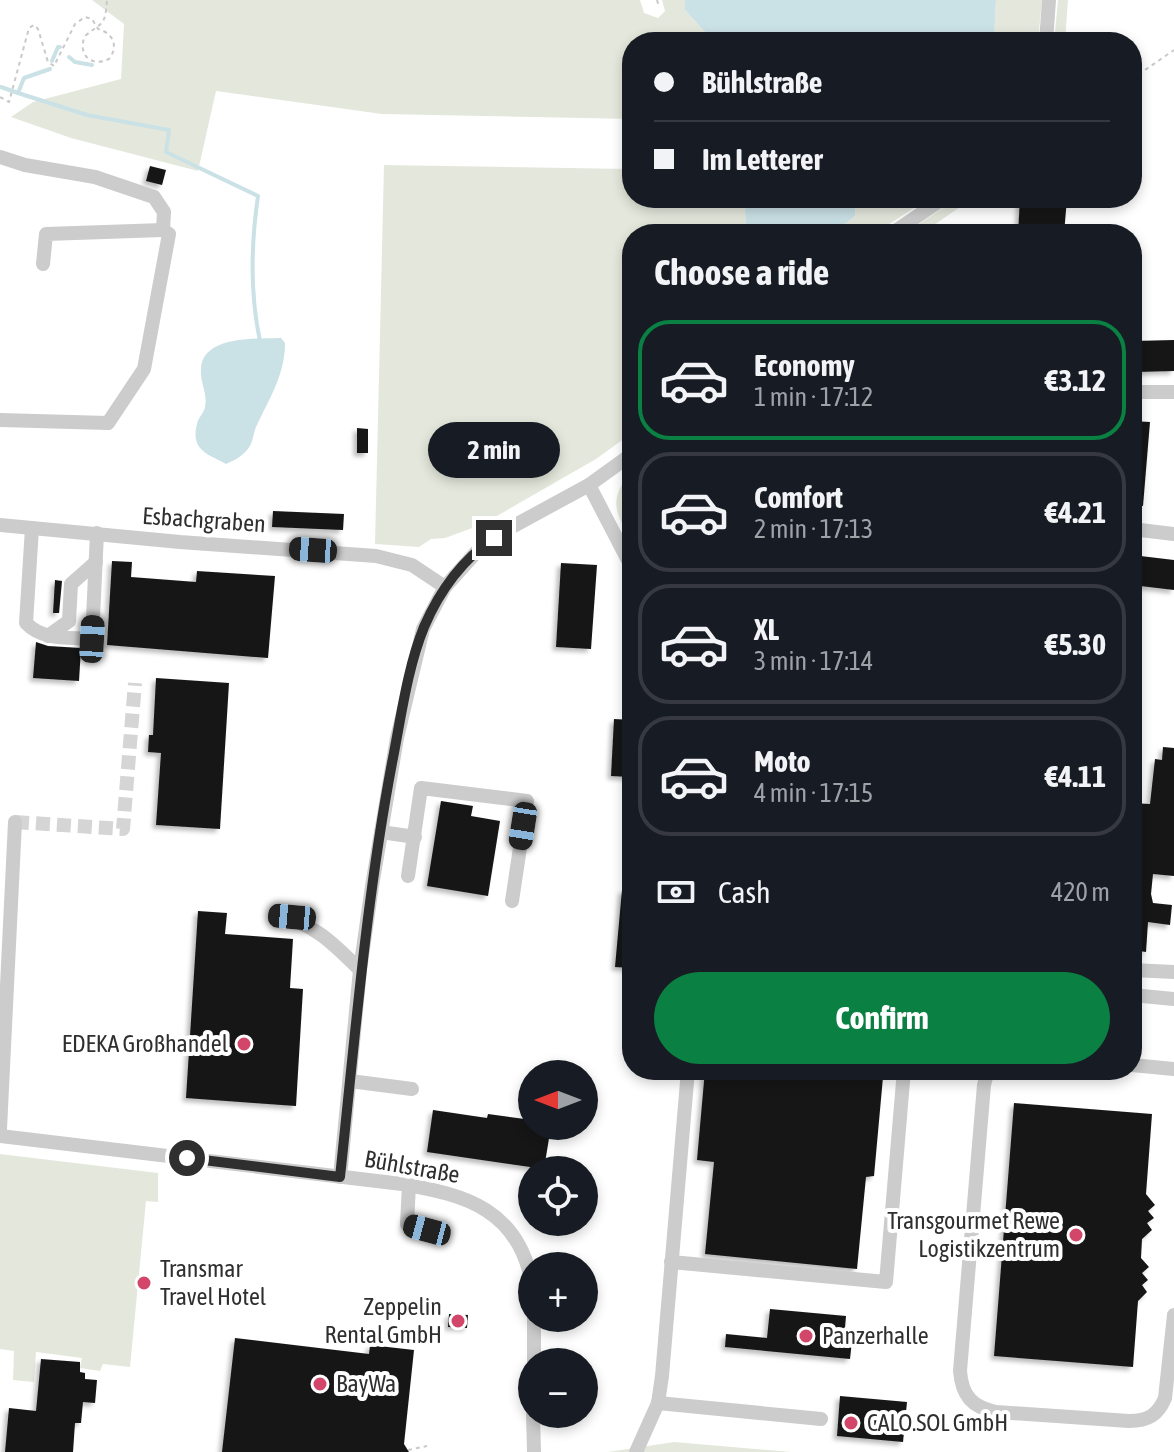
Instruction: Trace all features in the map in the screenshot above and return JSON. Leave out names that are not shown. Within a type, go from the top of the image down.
[{"type":"street","points":[[1047,32],[1049,0]]},
{"type":"street","points":[[0,157],[25,165],[95,177],[154,197],[164,212],[163,230]]},
{"type":"street","points":[[906,224],[929,208]]},
{"type":"street","points":[[0,420],[108,423],[144,369],[169,234],[163,230],[46,234],[43,264]]},
{"type":"street","points":[[1142,392],[1174,392]]},
{"type":"street","points":[[340,1177],[360,970],[381,832],[413,665],[423,629],[445,587],[480,548],[508,529],[589,485],[622,461]]},
{"type":"street","points":[[589,485],[622,541]]},
{"type":"street","name":"Esbachgraben","points":[[2,527],[376,556],[412,565],[445,587]]},
{"type":"street","points":[[32,528],[26,623],[35,632],[48,636],[92,639],[97,533]]},
{"type":"street","points":[[1142,530],[1174,534]]},
{"type":"street","points":[[48,636],[69,621],[71,584],[96,562]]},
{"type":"street","points":[[408,876],[421,788],[527,801],[512,901]]},
{"type":"street","points":[[0,1129],[15,822]]},
{"type":"street","points":[[381,832],[415,837]]},
{"type":"street","points":[[275,916],[292,917],[313,929],[360,970]]},
{"type":"street","points":[[1142,970],[1174,972]]},
{"type":"street","points":[[1142,996],[1174,999]]},
{"type":"street","points":[[1142,1066],[1174,1069]]},
{"type":"street","points":[[636,1452],[658,1403],[687,1080]]},
{"type":"street","points":[[671,1262],[886,1282],[903,1080]]},
{"type":"street","points":[[985,1080],[960,1371],[968,1399],[976,1406],[996,1412],[1129,1421],[1148,1418],[1161,1407],[1165,1398],[1174,1315]]},
{"type":"street","points":[[350,1081],[412,1089]]},
{"type":"street","name":"Bühlstraße","points":[[0,1136],[409,1185],[460,1196],[497,1218],[513,1234],[523,1252]]},
{"type":"street","points":[[409,1185],[407,1224],[427,1230]]},
{"type":"street","points":[[658,1403],[821,1419]]},
{"type":"street","points":[[533,1428],[534,1452]]},
{"type":"path","points":[[0,97],[9,102],[29,28],[34,25],[48,62],[54,66],[75,24],[85,17],[92,19],[98,29],[111,35],[114,48],[109,59],[97,63],[86,58],[81,46],[85,36],[98,29],[106,17],[107,0]]},
{"type":"path","points":[[657,0],[659,7]]},
{"type":"path","points":[[1142,72],[1174,50]]},
{"type":"path","points":[[408,1450],[427,1446]]},
{"type":"shaded area","points":[[92,0],[640,0],[644,13],[658,18],[665,11],[662,0],[685,0],[685,10],[705,32],[622,32],[622,119],[382,114],[216,91],[198,171],[71,138],[11,117],[33,102],[121,79],[124,24]]},
{"type":"shaded area","points":[[996,0],[1042,0],[1039,32],[994,32]]},
{"type":"shaded area","points":[[1058,0],[1068,0],[1066,32],[1055,32]]},
{"type":"shaded area","points":[[384,165],[622,169],[622,208],[746,208],[746,224],[622,224],[622,440],[596,459],[483,524],[445,538],[431,539],[419,547],[375,544]]},
{"type":"shaded area","points":[[855,208],[914,208],[889,224],[845,224],[855,216]]},
{"type":"shaded area","points":[[943,208],[959,208],[935,224],[919,224]]},
{"type":"shaded area","points":[[622,485],[622,523],[616,504]]},
{"type":"shaded area","points":[[0,1154],[158,1173],[158,1202],[146,1201],[130,1367],[103,1364],[100,1371],[80,1368],[82,1358],[36,1352],[34,1382],[13,1380],[14,1351],[0,1349]]},
{"type":"shaded area","points":[[674,1442],[792,1452],[608,1452]]},
{"type":"water","points":[[685,0],[996,0],[994,32],[705,32],[685,10]]},
{"type":"water","points":[[855,208],[855,216],[845,224],[746,224],[745,210]]},
{"type":"water","points":[[281,338],[285,343],[282,366],[251,445],[226,464],[202,450],[196,440],[197,424],[206,402],[201,375],[203,359],[210,350],[232,341]]},
{"type":"building","points":[[150,166],[166,170],[162,185],[146,181]]},
{"type":"building","points":[[1019,208],[1066,208],[1065,224],[1019,224]]},
{"type":"building","points":[[1174,340],[1174,371],[1142,372],[1142,341]]},
{"type":"building","points":[[1142,422],[1150,422],[1142,506]]},
{"type":"building","points":[[357,428],[368,429],[368,453],[357,453]]},
{"type":"building","points":[[273,511],[344,514],[343,530],[272,527]]},
{"type":"building","points":[[1142,556],[1174,560],[1174,590],[1142,586]]},
{"type":"building","points":[[112,561],[132,562],[131,577],[196,582],[197,571],[275,576],[268,658],[107,645]]},
{"type":"building","points":[[561,563],[597,565],[591,649],[556,647]]},
{"type":"building","points":[[55,580],[62,581],[59,613],[53,613]]},
{"type":"building","points":[[36,642],[81,648],[79,681],[33,678]]},
{"type":"building","points":[[156,678],[229,683],[220,829],[156,825],[161,753],[148,752],[149,735],[153,735]]},
{"type":"building","points":[[614,719],[622,719],[622,777],[611,776]]},
{"type":"building","points":[[1163,747],[1174,748],[1174,876],[1153,874],[1151,894],[1153,903],[1172,905],[1170,925],[1148,922],[1146,952],[1142,951],[1142,804],[1150,804],[1155,759],[1162,760]]},
{"type":"building","points":[[441,801],[473,806],[471,816],[500,821],[488,896],[427,886]]},
{"type":"building","points":[[622,890],[622,967],[615,967]]},
{"type":"building","name":"EDEKA Großhandel","points":[[198,911],[227,913],[225,934],[293,939],[290,988],[303,989],[296,1106],[186,1098]]},
{"type":"building","points":[[704,1080],[883,1080],[874,1176],[866,1177],[857,1269],[705,1254],[714,1162],[697,1160]]},
{"type":"building","name":"Transgourmet Rewe Logistikzentrum","points":[[1014,1103],[1152,1114],[1146,1194],[1155,1205],[1148,1211],[1154,1218],[1147,1223],[1152,1230],[1142,1239],[1141,1258],[1149,1267],[1142,1273],[1148,1280],[1142,1285],[1147,1292],[1138,1301],[1133,1367],[994,1356]]},
{"type":"building","points":[[433,1110],[487,1118],[488,1114],[518,1118],[518,1140],[549,1140],[546,1156],[518,1156],[518,1165],[427,1152]]},
{"type":"building","name":"Panzerhalle","points":[[770,1309],[846,1316],[844,1340],[852,1341],[850,1359],[725,1347],[726,1334],[767,1338]]},
{"type":"building","name":"Zeppelin Rental GmbH","points":[[449,1314],[468,1315],[467,1328],[448,1327]]},
{"type":"building","name":"BayWa","points":[[235,1338],[369,1354],[370,1345],[414,1350],[404,1444],[409,1452],[222,1452]]},
{"type":"building","points":[[41,1359],[80,1362],[80,1372],[85,1373],[85,1379],[97,1380],[95,1403],[83,1402],[81,1423],[75,1423],[73,1452],[5,1452],[9,1408],[36,1411]]},
{"type":"building","name":"CALO.SOL GmbH","points":[[840,1396],[907,1402],[903,1442],[837,1436]]},
{"type":"waterway","points":[[52,61],[60,47]]},
{"type":"waterway","points":[[69,57],[75,62],[92,65]]},
{"type":"waterway","points":[[1,87],[18,93],[24,78],[50,69]]},
{"type":"waterway","points":[[18,93],[87,115],[169,130],[166,152],[258,196],[253,269],[254,305],[260,341]]},
{"type":"tunnel","points":[[15,822],[123,829],[135,683]]},
{"type":"place","name":"EDEKA Großhandel","points":[[244,1044]]},
{"type":"place","name":"Transgourmet Rewe Logistikzentrum","points":[[1076,1235]]},
{"type":"place","name":"Transmar Travel Hotel","points":[[144,1283]]},
{"type":"place","name":"Zeppelin Rental GmbH","points":[[458,1321]]},
{"type":"place","name":"Panzerhalle","points":[[806,1336]]},
{"type":"place","name":"BayWa","points":[[320,1384]]},
{"type":"place","name":"CALO.SOL GmbH","points":[[851,1423]]},
{"type":"route","points":[[187,1158],[340,1177],[360,970],[390,775],[413,665],[423,629],[445,587],[465,562],[494,538]]}]
